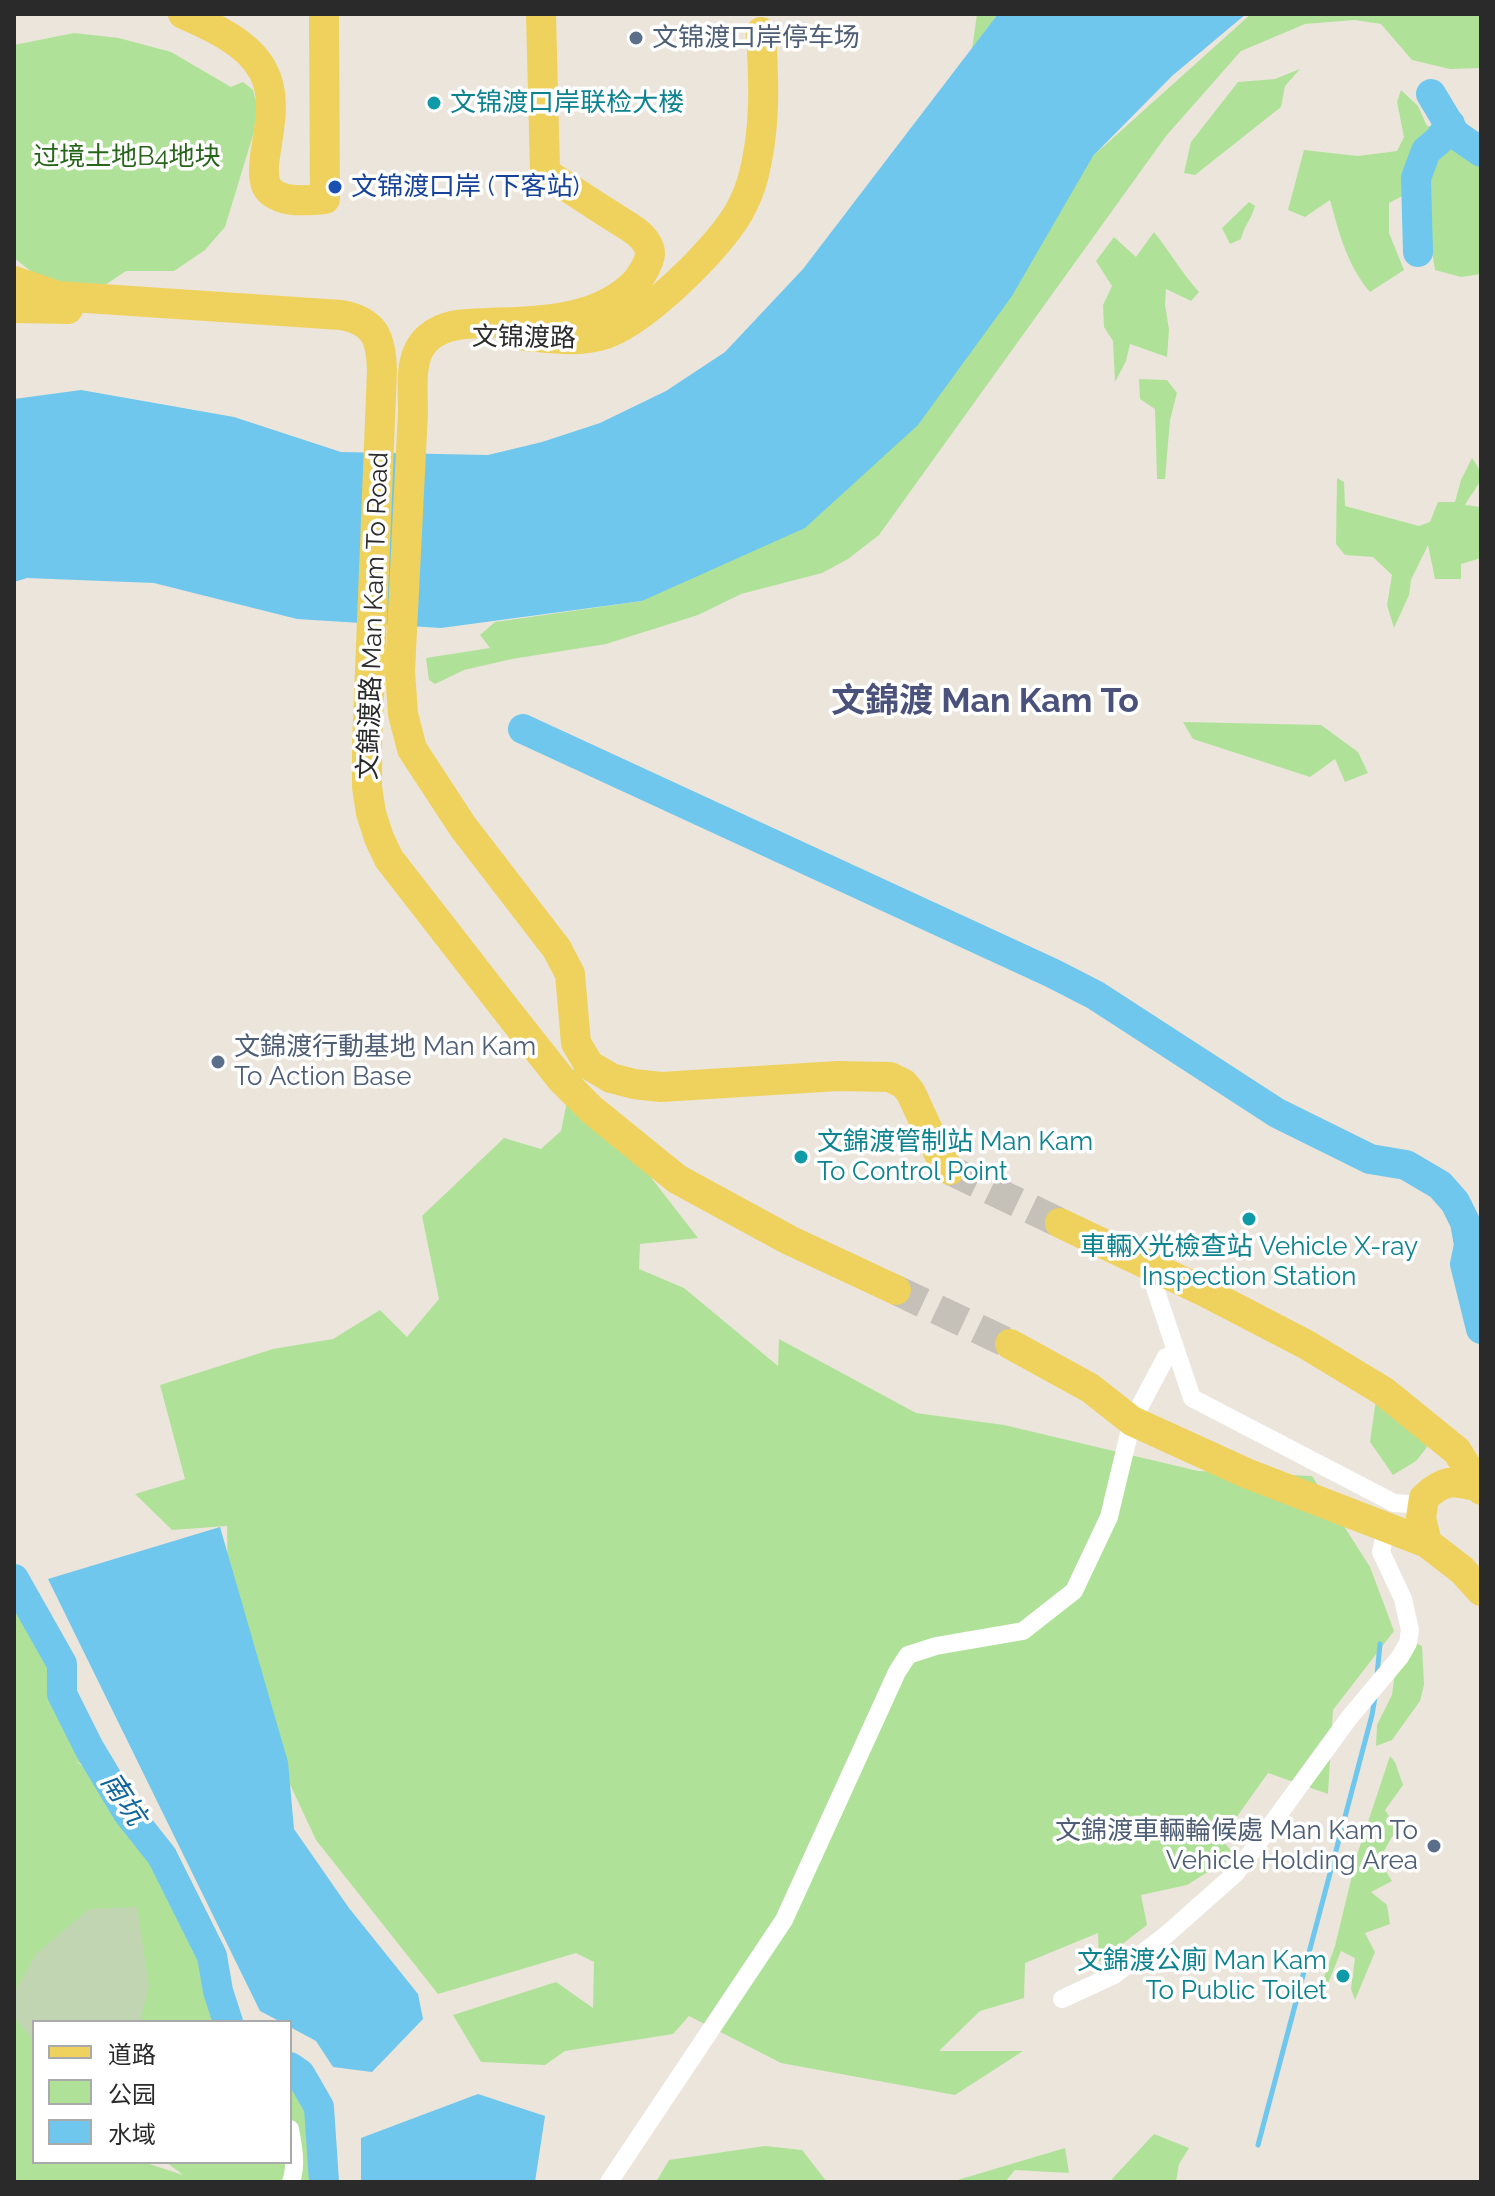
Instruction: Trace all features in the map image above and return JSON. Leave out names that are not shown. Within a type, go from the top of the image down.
[{"type":"main road","points":[[183,14],[226,36],[256,59],[266,77],[270,95],[265,182],[270,191],[281,197],[309,200],[325,199],[324,14]]},
{"type":"main road","name":"文锦渡路","points":[[413,412],[415,361],[432,334],[457,325],[540,322],[586,312],[636,282],[648,263],[648,245],[637,232],[545,170],[541,14]]},
{"type":"main road","name":"文锦渡路","points":[[413,412],[424,366],[450,340],[486,334],[573,339],[602,336],[624,325],[668,291],[713,245],[739,212],[753,179],[764,104],[761,32]]},
{"type":"main road","points":[[14,281],[57,296],[352,317],[371,328],[379,342],[382,370],[380,412]]},
{"type":"main road","points":[[14,308],[95,311],[339,331],[362,344],[371,359],[380,412]]},
{"type":"main road","name":"文錦渡路 Man Kam To Road","points":[[380,412],[367,787],[371,813],[389,859],[561,1079],[592,1110],[677,1179],[789,1240],[896,1290]]},
{"type":"main road","name":"文錦渡路 Man Kam To Road","points":[[413,412],[400,671],[403,714],[412,749],[463,827],[557,949],[570,974],[576,1043],[589,1065],[611,1078],[661,1087],[838,1076],[890,1077],[904,1084],[911,1093],[940,1156],[950,1170]]},
{"type":"main road","points":[[1060,1223],[1218,1299],[1307,1345],[1376,1386],[1457,1451],[1480,1488]]},
{"type":"main road","points":[[1010,1344],[1090,1388],[1132,1421],[1246,1473],[1427,1543],[1462,1570],[1481,1591]]},
{"type":"main road","points":[[1427,1543],[1421,1518],[1424,1498],[1437,1486],[1456,1481],[1480,1488]]},
{"type":"street","points":[[1153,1282],[1192,1398],[1394,1503],[1423,1505]]},
{"type":"street","points":[[609,2182],[784,1920],[897,1672],[908,1655],[936,1646],[1023,1631],[1074,1591],[1109,1517],[1132,1421],[1166,1357],[1177,1354]]},
{"type":"street","points":[[1062,1999],[1114,1975],[1165,1936],[1236,1873],[1349,1718],[1400,1657],[1408,1643],[1410,1630],[1403,1599],[1381,1552],[1385,1534],[1394,1530]]},
{"type":"street","points":[[291,2182],[292,2139]]},
{"type":"green space","points":[[977,14],[998,14],[972,49]]},
{"type":"green space","points":[[1251,14],[1481,14],[1481,68],[1450,69],[1412,60],[1381,24],[1355,20],[1305,24],[1241,51],[1166,136],[879,535],[848,559],[822,573],[741,594],[698,615],[606,644],[464,670],[435,684],[429,680],[426,658],[490,648],[480,635],[495,622],[642,601],[1093,156]]},
{"type":"green space","name":"过境土地B4地块","points":[[74,33],[119,38],[171,52],[231,87],[243,82],[253,90],[258,109],[225,227],[205,250],[174,271],[126,271],[96,291],[54,289],[14,258],[14,45]]},
{"type":"green space","points":[[1300,69],[1285,86],[1281,107],[1195,175],[1184,173],[1191,142],[1238,82],[1275,79]]},
{"type":"green space","points":[[1401,90],[1418,106],[1427,126],[1463,128],[1481,136],[1481,274],[1461,277],[1435,270],[1424,203],[1406,194],[1389,203],[1389,233],[1404,270],[1370,292],[1350,260],[1330,200],[1305,217],[1288,210],[1304,150],[1358,156],[1397,151],[1404,137],[1397,102]]},
{"type":"green space","points":[[1249,202],[1255,206],[1241,239],[1230,244],[1222,228]]},
{"type":"green space","points":[[1154,232],[1199,292],[1191,301],[1166,289],[1167,357],[1130,344],[1126,361],[1115,382],[1113,341],[1104,327],[1103,305],[1112,286],[1096,261],[1114,237],[1136,257]]},
{"type":"green space","points":[[1139,379],[1167,380],[1177,393],[1170,420],[1165,479],[1157,479],[1155,409],[1140,399]]},
{"type":"green space","points":[[1472,458],[1480,477],[1465,505],[1481,507],[1481,558],[1461,564],[1461,579],[1435,579],[1428,545],[1411,580],[1409,595],[1394,628],[1387,605],[1392,575],[1373,557],[1345,555],[1336,544],[1337,478],[1344,482],[1345,506],[1419,526],[1430,522],[1438,502],[1455,502]]},
{"type":"green space","points":[[1183,722],[1321,725],[1358,752],[1368,773],[1345,782],[1335,759],[1310,777],[1193,739]]},
{"type":"green space","points":[[574,1067],[646,1171],[698,1238],[640,1244],[639,1269],[684,1288],[778,1366],[779,1339],[916,1413],[1004,1425],[1198,1471],[1312,1476],[1370,1567],[1394,1631],[1333,1710],[1328,1794],[1268,1773],[1221,1839],[1235,1855],[1187,1885],[1141,1895],[1147,1925],[1099,1962],[1098,1933],[1025,1963],[1024,1998],[980,2011],[939,2051],[1023,2051],[955,2095],[781,2063],[689,2016],[673,2034],[565,2051],[545,2065],[481,2062],[453,2015],[556,1982],[593,2008],[594,1962],[576,1953],[438,1994],[316,1840],[273,1748],[228,1589],[227,1526],[172,1530],[135,1494],[185,1479],[160,1385],[273,1349],[333,1339],[380,1310],[407,1337],[439,1299],[422,1216],[504,1138],[541,1149],[561,1131]]},
{"type":"green space","points":[[1469,1228],[1481,1229],[1481,1348],[1463,1274]]},
{"type":"green space","points":[[1376,1399],[1421,1434],[1427,1447],[1416,1461],[1393,1475],[1370,1442]]},
{"type":"green space","points":[[14,1578],[62,1664],[62,1695],[105,1774],[74,1761],[109,1781],[175,1883],[227,2020],[32,2020],[32,2164],[149,2164],[183,2175],[169,2164],[292,2164],[292,2068],[300,2074],[311,2093],[322,2182],[14,2182]]},
{"type":"green space","points":[[1400,1636],[1422,1646],[1424,1685],[1420,1701],[1392,1740],[1376,1746],[1377,1725],[1392,1695]]},
{"type":"green space","points":[[1390,1756],[1403,1785],[1385,1810],[1397,1828],[1379,1860],[1392,1881],[1371,1892],[1387,1905],[1390,1924],[1365,1933],[1375,1952],[1355,2000],[1351,1989],[1355,1958],[1341,1951],[1325,1991],[1321,1985],[1335,1946],[1357,1855]]},
{"type":"green space","points":[[137,1907],[149,1986],[140,2020],[32,2020],[32,2039],[14,2017],[14,1993],[36,1954],[89,1909]]},
{"type":"green space","points":[[1154,2134],[1189,2148],[1179,2164],[1176,2182],[1113,2182],[1112,2179]]},
{"type":"green space","points":[[765,2146],[802,2150],[827,2182],[656,2182],[669,2160]]},
{"type":"green space","points":[[1065,2148],[1069,2173],[1015,2170],[1005,2182],[951,2182]]},
{"type":"water","points":[[998,14],[1246,14],[1172,76],[1093,156],[1012,296],[918,425],[805,528],[642,601],[441,628],[297,619],[154,583],[27,578],[14,582],[14,399],[81,390],[234,417],[341,452],[488,455],[600,423],[666,391],[725,352],[803,269]]},
{"type":"water","points":[[220,1527],[288,1762],[294,1829],[349,1908],[418,1994],[423,2019],[372,2072],[333,2067],[316,2041],[292,2028],[292,2020],[277,2020],[260,2011],[48,1579]]},
{"type":"water","points":[[478,2094],[545,2116],[535,2182],[361,2182],[361,2138]]},
{"type":"waterway","points":[[1431,94],[1455,134],[1481,152]]},
{"type":"waterway","points":[[1418,252],[1416,178],[1426,151],[1439,140],[1450,124]]},
{"type":"waterway","points":[[523,729],[1052,973],[1095,995],[1277,1113],[1370,1159],[1406,1165],[1440,1185],[1455,1202],[1465,1222],[1469,1245],[1465,1264],[1481,1329]]},
{"type":"waterway","name":"南坑","points":[[14,1579],[62,1664],[62,1694],[89,1748],[128,1813],[162,1856],[212,1956],[227,2020]]},
{"type":"waterway","points":[[1377,1675],[1380,1644]]},
{"type":"waterway","points":[[1258,2145],[1375,1697]]},
{"type":"waterway","name":"南坑","points":[[292,2068],[300,2074],[319,2107],[324,2182]]},
{"type":"tunnel","points":[[950,1170],[1060,1223]]},
{"type":"tunnel","points":[[896,1290],[1010,1344]]},
{"type":"place","name":"文锦渡口岸停车场","points":[[636,38]]},
{"type":"place","name":"文锦渡口岸联检大楼","points":[[434,103]]},
{"type":"place","name":"文锦渡口岸 (下客站)","points":[[335,187]]},
{"type":"place","name":"文錦渡行動基地 Man Kam To Action Base","points":[[218,1062]]},
{"type":"place","name":"文錦渡管制站 Man Kam To Control Point","points":[[801,1157]]},
{"type":"place","name":"車輛X光檢查站 Vehicle X-ray Inspection Station","points":[[1249,1219]]},
{"type":"place","name":"文錦渡車輛輪候處 Man Kam To Vehicle Holding Area","points":[[1434,1846]]},
{"type":"place","name":"文錦渡公廁 Man Kam To Public Toilet","points":[[1343,1976]]},
{"type":"district","name":"文錦渡 Man Kam To","points":[[985,702]]}]
